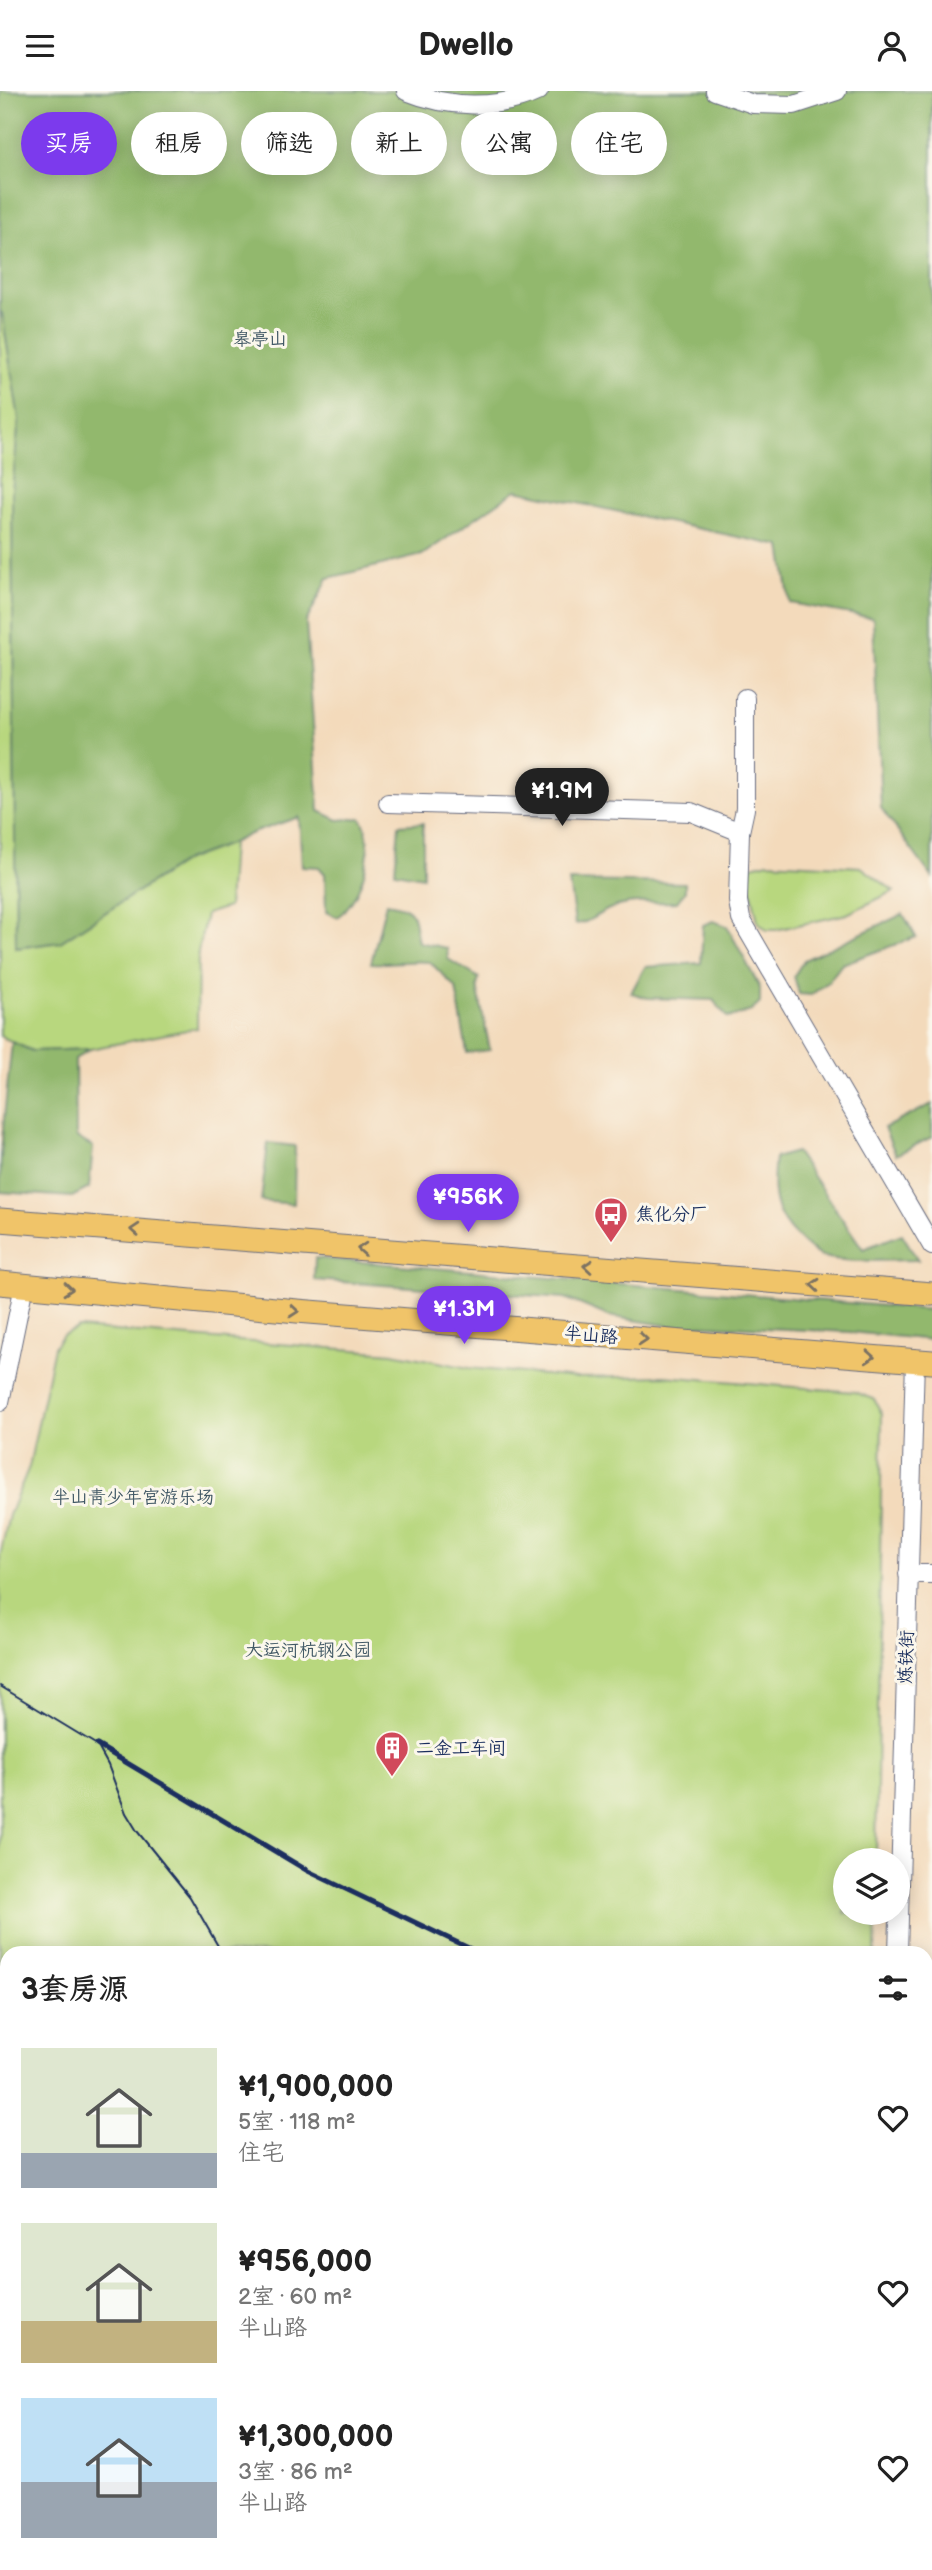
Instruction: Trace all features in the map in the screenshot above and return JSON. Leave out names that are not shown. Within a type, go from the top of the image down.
[{"type":"main road","points":[[0,1220],[932,1294]]},
{"type":"main road","name":"半山路","points":[[0,1283],[298,1311],[923,1361]]},
{"type":"street","points":[[406,91],[461,104],[492,104],[524,98],[539,91]]},
{"type":"street","points":[[715,91],[753,104],[794,105],[837,91]]},
{"type":"street","points":[[745,698],[745,809],[740,832],[738,901],[741,919],[932,1246]]},
{"type":"street","points":[[388,803],[691,812],[740,832]]},
{"type":"street","points":[[0,1402],[24,1285]]},
{"type":"street","name":"炼铁街","points":[[898,1946],[908,1574],[923,1361]]},
{"type":"street","points":[[908,1574],[932,1574]]},
{"type":"green space","name":"皋亭山","points":[[0,91],[932,91],[932,877],[881,808],[873,618],[790,603],[781,546],[516,490],[422,555],[328,578],[306,622],[319,811],[338,820],[361,818],[368,842],[365,871],[354,898],[346,909],[337,917],[326,912],[325,874],[319,867],[302,866],[299,817],[186,860],[60,942],[16,948],[12,492],[19,419],[0,312]]},
{"type":"green space","points":[[0,312],[19,419],[12,492],[16,948],[60,942],[186,860],[232,843],[228,907],[206,914],[198,952],[197,1028],[90,1049],[32,1051],[0,1036]]},
{"type":"green space","points":[[423,823],[423,877],[395,872],[399,825]]},
{"type":"green space","points":[[768,862],[861,867],[894,891],[847,914],[767,930],[758,922],[749,879],[752,866]]},
{"type":"green space","points":[[569,881],[685,883],[685,891],[677,902],[622,905],[586,922],[575,924]]},
{"type":"green space","points":[[386,903],[409,910],[414,919],[418,942],[447,948],[448,959],[479,978],[477,986],[490,1050],[467,1053],[456,988],[430,962],[371,963]]},
{"type":"green space","points":[[903,914],[916,937],[842,964],[829,981],[811,995],[799,994],[794,976],[804,960]]},
{"type":"green space","points":[[713,921],[727,926],[760,988],[760,1003],[751,1011],[728,1018],[713,1000],[648,998],[631,993],[645,967],[701,963],[703,925]]},
{"type":"green space","points":[[12,1042],[32,1051],[90,1049],[75,1059],[76,1137],[93,1147],[89,1188],[72,1197],[0,1192],[2,1135]]},
{"type":"green space","points":[[932,1104],[932,1137],[896,1155],[884,1128]]},
{"type":"green space","points":[[268,1143],[295,1146],[294,1204],[261,1201]]},
{"type":"green space","points":[[796,1152],[863,1249],[902,1234],[918,1260],[839,1260],[819,1255],[808,1248],[789,1229],[775,1202],[775,1158]]},
{"type":"green space","points":[[315,1258],[932,1310],[932,1340],[849,1332],[704,1325],[677,1327],[608,1316],[565,1298],[314,1280]]},
{"type":"green space","name":"大运河杭钢公园","points":[[78,1328],[393,1353],[469,1368],[577,1378],[664,1376],[854,1392],[874,1399],[882,1414],[876,1848],[833,1848],[833,1925],[876,1925],[875,1946],[0,1946],[0,1555],[9,1515],[29,1467],[54,1347],[63,1335]]},
{"type":"tram line","points":[[0,1686],[97,1745],[108,1765],[126,1813],[137,1831],[190,1897],[218,1946]]},
{"type":"railway","points":[[97,1745],[308,1871],[464,1946]]},
{"type":"place","name":"焦化分厂","points":[[611,1244]]},
{"type":"place","name":"二金工车间","points":[[392,1778]]},
{"type":"park label","name":"半山青少年宫游乐场","points":[[133,1497]]}]
